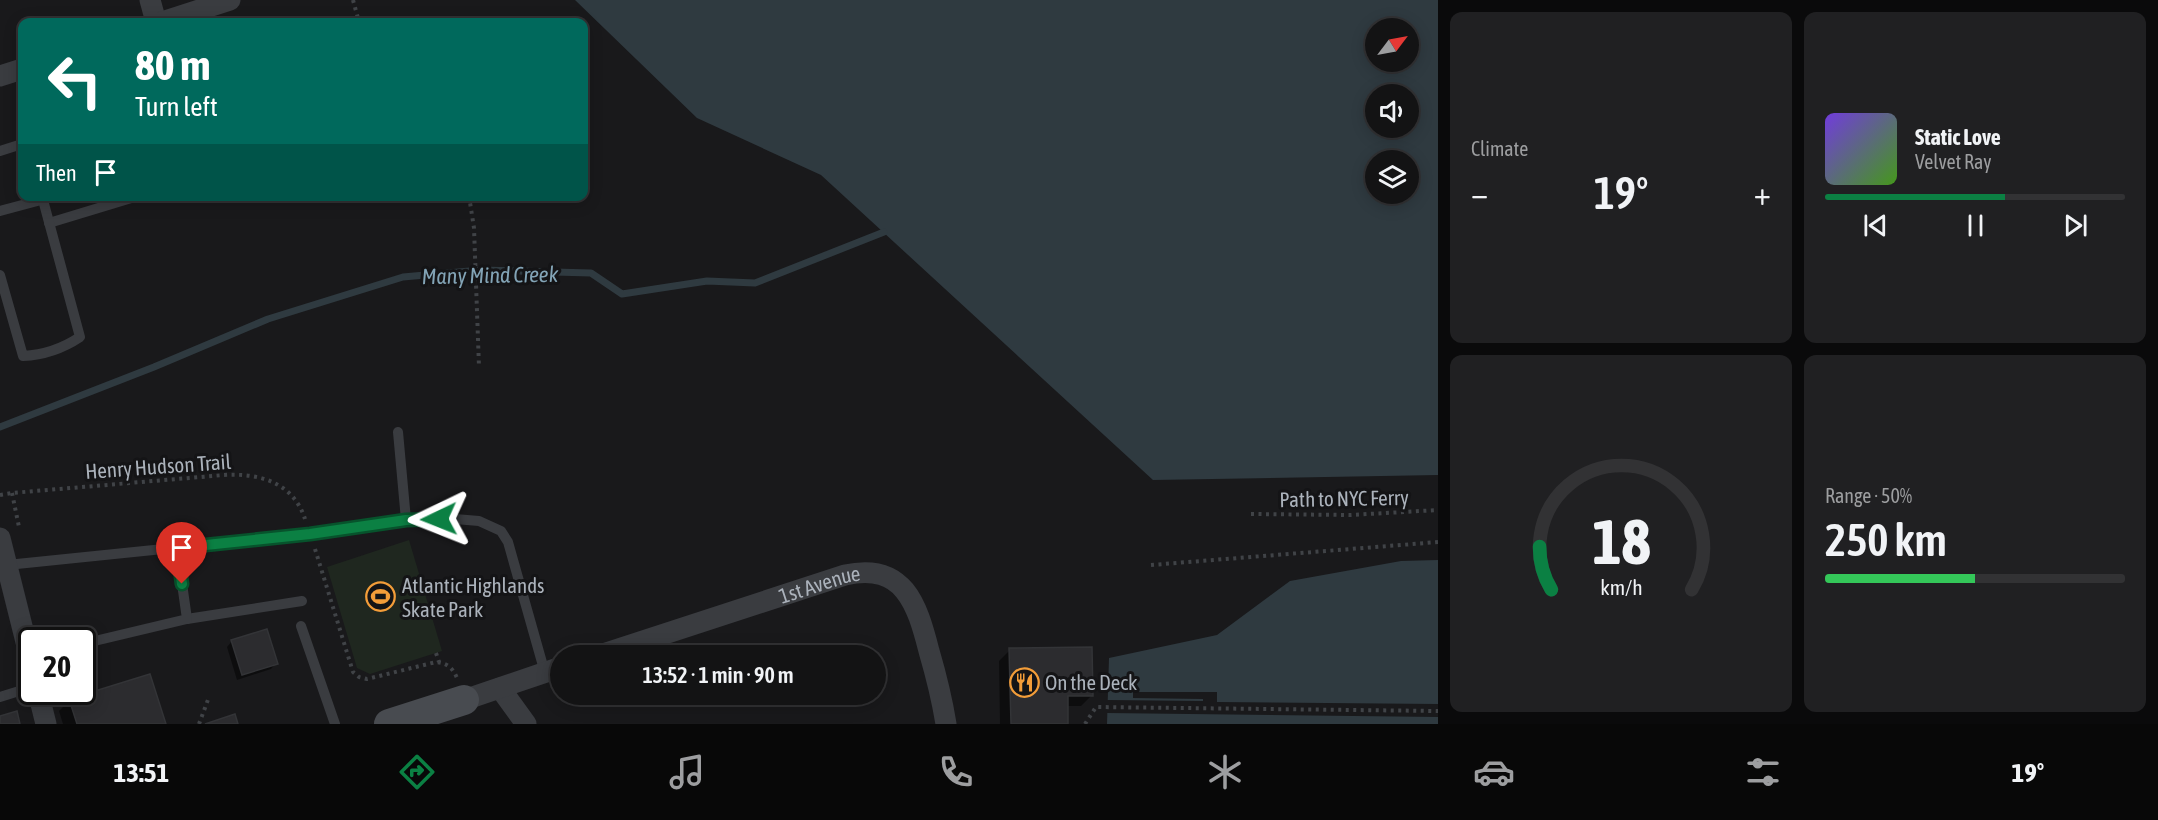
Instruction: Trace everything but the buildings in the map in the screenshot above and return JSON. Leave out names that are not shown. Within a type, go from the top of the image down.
[{"type":"street","points":[[150,0],[155,18]]},
{"type":"street","points":[[174,18],[230,0]]},
{"type":"street","points":[[0,76],[18,70]]},
{"type":"street","points":[[0,538],[3,565],[21,627]]},
{"type":"street","name":"1st Avenue","points":[[630,645],[845,574],[870,572],[895,582],[914,601],[924,628],[946,724]]},
{"type":"street","points":[[389,724],[460,688],[500,688],[550,671]]},
{"type":"street","points":[[500,688],[526,724]]},
{"type":"street","points":[[41,705],[46,724]]},
{"type":"lane","points":[[0,151],[18,145]]},
{"type":"lane","points":[[0,211],[39,201]]},
{"type":"lane","points":[[0,275],[22,356],[36,356],[64,347],[80,337],[43,201]]},
{"type":"lane","points":[[49,224],[122,201]]},
{"type":"lane","points":[[398,432],[406,520]]},
{"type":"lane","points":[[3,565],[310,534],[406,520],[479,521],[501,531],[508,542],[550,661]]},
{"type":"lane","points":[[177,548],[187,619]]},
{"type":"lane","points":[[96,641],[187,619],[302,601]]},
{"type":"lane","points":[[301,626],[335,724]]},
{"type":"lane","points":[[0,697],[18,691]]},
{"type":"path","points":[[353,0],[358,18]]},
{"type":"path","points":[[470,201],[474,228],[479,367]]},
{"type":"path","name":"Henry Hudson Trail","points":[[0,495],[240,474],[256,475],[274,482],[294,499],[303,514]]},
{"type":"path","points":[[12,493],[22,538]]},
{"type":"path","name":"Path to NYC Ferry","points":[[1251,514],[1351,515],[1438,510]]},
{"type":"path","points":[[1150,565],[1438,542]]},
{"type":"path","points":[[318,556],[353,672],[367,679],[439,662],[448,664],[460,688]]},
{"type":"path","points":[[436,653],[439,662]]},
{"type":"path","points":[[199,724],[209,697]]},
{"type":"path","points":[[1085,724],[1096,707],[1438,711]]},
{"type":"shaded area","points":[[575,0],[1438,0],[1438,475],[1153,480],[821,175],[697,118]]},
{"type":"shaded area","name":"Atlantic Highlands Skate Park","points":[[409,540],[442,651],[370,674],[357,668],[327,567]]},
{"type":"shaded area","points":[[1438,560],[1438,724],[1107,724],[1109,658],[1217,635],[1290,581],[1401,561]]},
{"type":"pier","points":[[1133,692],[1217,692],[1217,702],[1438,704],[1438,717],[1107,713],[1107,700],[1203,701],[1203,699],[1133,698]]},
{"type":"waterway","name":"Many Mind Creek","points":[[0,427],[154,367],[268,319],[403,277],[481,270],[591,273],[622,294],[707,281],[755,283],[884,232]]},
{"type":"place","name":"Atlantic Highlands Skate Park","points":[[381,597]]},
{"type":"place","name":"On the Deck","points":[[1024,682]]},
{"type":"route","points":[[182,584],[177,548],[310,534],[406,520],[439,519]]}]
